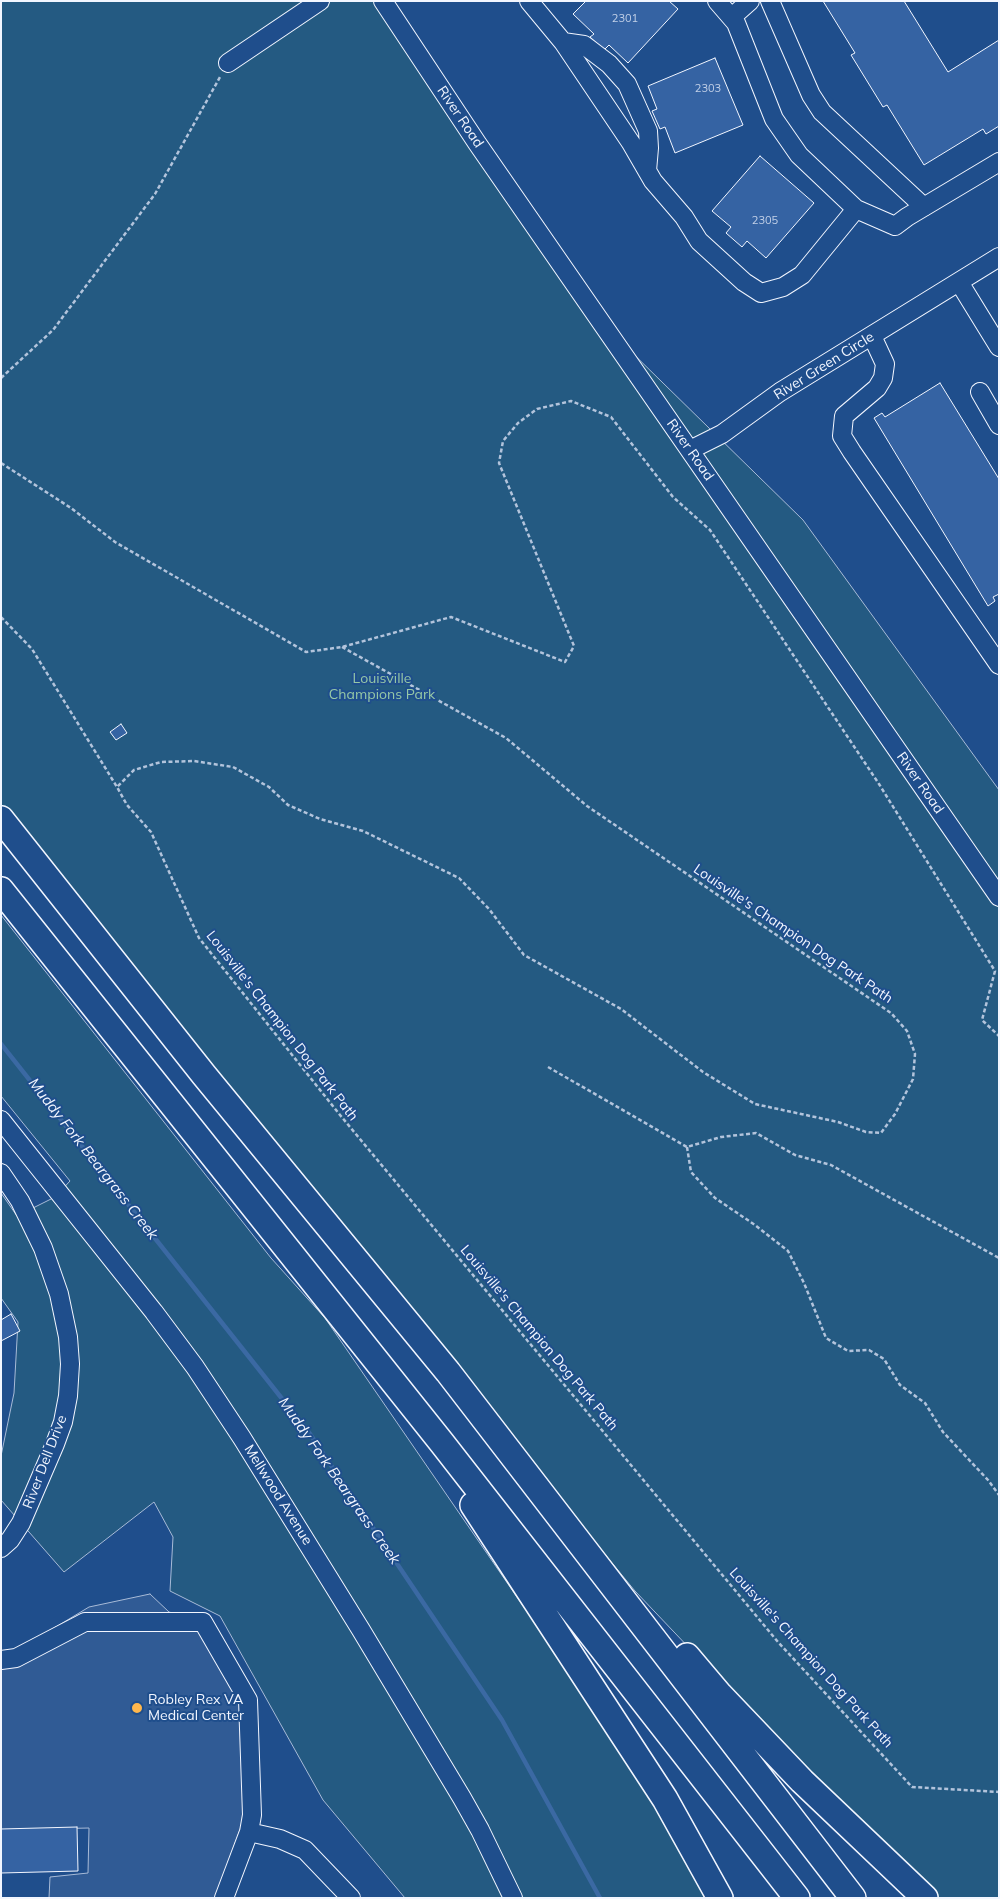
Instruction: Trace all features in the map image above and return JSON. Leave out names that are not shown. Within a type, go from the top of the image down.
[{"type":"highway","points":[[1,819],[204,1075],[448,1372],[592,1543],[635,1591],[685,1654],[802,1781],[925,1898]]},
{"type":"highway","points":[[1,890],[442,1443],[797,1898]]},
{"type":"highway","points":[[448,1372],[853,1898]]},
{"type":"highway","points":[[442,1443],[477,1513],[655,1784],[720,1898]]},
{"type":"street","points":[[228,63],[320,1]]},
{"type":"street","name":"River Road","points":[[383,1],[472,135],[999,897]]},
{"type":"street","points":[[717,1],[736,23],[774,119],[799,155],[856,209],[895,226],[999,162]]},
{"type":"street","points":[[732,17],[750,1]]},
{"type":"street","points":[[770,1],[811,95],[822,112],[924,207]]},
{"type":"street","points":[[535,4],[631,143],[653,181],[684,217],[699,241],[744,282],[761,293],[783,287],[802,275],[856,209]]},
{"type":"street","points":[[563,42],[584,45],[609,64],[627,84],[648,132],[650,148],[647,170]]},
{"type":"street","name":"River Green Circle","points":[[690,450],[722,434],[780,392],[999,257]]},
{"type":"street","points":[[959,282],[996,336]]},
{"type":"street","points":[[872,336],[885,364],[883,378],[877,388],[844,416],[842,436],[999,665]]},
{"type":"street","points":[[980,392],[999,425]]},
{"type":"street","name":"Mellwood Avenue","points":[[4,1127],[154,1312],[195,1367],[242,1438],[462,1798],[513,1898]]},
{"type":"street","name":"River Dell Drive","points":[[1,1173],[20,1201],[43,1248],[59,1294],[68,1337],[70,1364],[68,1396],[55,1444],[21,1524],[10,1540],[1,1548]]},
{"type":"street","points":[[1,1660],[16,1658],[86,1622],[203,1622],[248,1700],[252,1815],[248,1832],[224,1898]]},
{"type":"street","points":[[248,1832],[280,1839],[305,1850],[351,1898]]},
{"type":"path","points":[[1,378],[53,330],[155,194],[228,63]]},
{"type":"path","points":[[1,463],[72,508],[115,542],[306,652],[342,647],[451,616],[565,662],[574,646],[500,463],[503,441],[518,423],[537,409],[571,401],[611,417],[673,497],[710,530],[879,784],[995,971],[982,1020],[999,1036]]},
{"type":"path","points":[[1,617],[32,649],[117,787]]},
{"type":"path","name":"Louisville's Champion Dog Park Path","points":[[342,647],[506,738],[587,806],[891,1013],[907,1031],[915,1054],[913,1079],[895,1114],[881,1133],[866,1132],[838,1122],[755,1104],[703,1072],[621,1009],[524,955],[488,909],[459,878],[363,831],[320,819],[288,805],[269,787],[233,767],[194,761],[161,762],[134,770],[117,787],[127,805],[151,832],[199,938],[340,1115],[778,1642],[912,1787],[999,1792]]},
{"type":"path","points":[[548,1066],[687,1148],[721,1137],[756,1133],[796,1155],[831,1165],[999,1258]]},
{"type":"path","points":[[687,1148],[691,1172],[715,1198],[755,1225],[788,1251],[804,1283],[826,1338],[848,1351],[869,1350],[884,1359],[900,1384],[924,1403],[943,1432],[988,1480],[999,1495]]},
{"type":"green space","name":"Louisville Champions Park","points":[[1,1],[377,1],[568,290],[803,520],[999,790],[999,1898],[927,1898],[635,1591],[1,818]]},
{"type":"green space","points":[[1,915],[271,1258],[325,1318],[669,1818],[709,1898],[405,1898],[323,1800],[220,1616],[170,1591],[173,1537],[154,1502],[64,1572],[1,1500],[1,1456],[14,1393],[18,1322],[1,1298],[1,1193],[17,1216],[55,1197],[70,1181],[1,1096]]},
{"type":"shaded area","name":"Robley Rex VA Medical Center","points":[[150,1594],[169,1612],[193,1619],[242,1699],[246,1813],[215,1898],[49,1898],[50,1877],[88,1873],[89,1828],[1,1830],[1,1660],[89,1607]]},
{"type":"building","points":[[586,1],[669,1],[678,9],[628,63],[609,45],[604,50],[590,37],[594,34],[573,14]]},
{"type":"building","points":[[823,1],[904,1],[948,72],[999,40],[999,126],[986,134],[983,129],[924,165],[887,105],[883,107],[851,55],[855,53]]},
{"type":"building","points":[[715,58],[743,125],[675,153],[665,127],[660,129],[652,111],[657,109],[648,86]]},
{"type":"building","points":[[760,156],[814,203],[766,258],[747,241],[742,247],[726,233],[731,227],[712,211]]},
{"type":"building","points":[[940,383],[999,479],[999,594],[993,597],[995,601],[988,606],[874,418],[882,413],[885,417]]},
{"type":"building","points":[[121,724],[127,733],[116,740],[110,732]]},
{"type":"building","points":[[11,1314],[20,1331],[1,1341],[1,1320]]},
{"type":"building","points":[[77,1827],[78,1871],[1,1873],[1,1829]]},
{"type":"waterway","name":"Muddy Fork Beargrass Creek","points":[[1,1044],[310,1434],[502,1720],[600,1898]]},
{"type":"place","name":"Robley Rex VA Medical Center","points":[[137,1708]]}]
